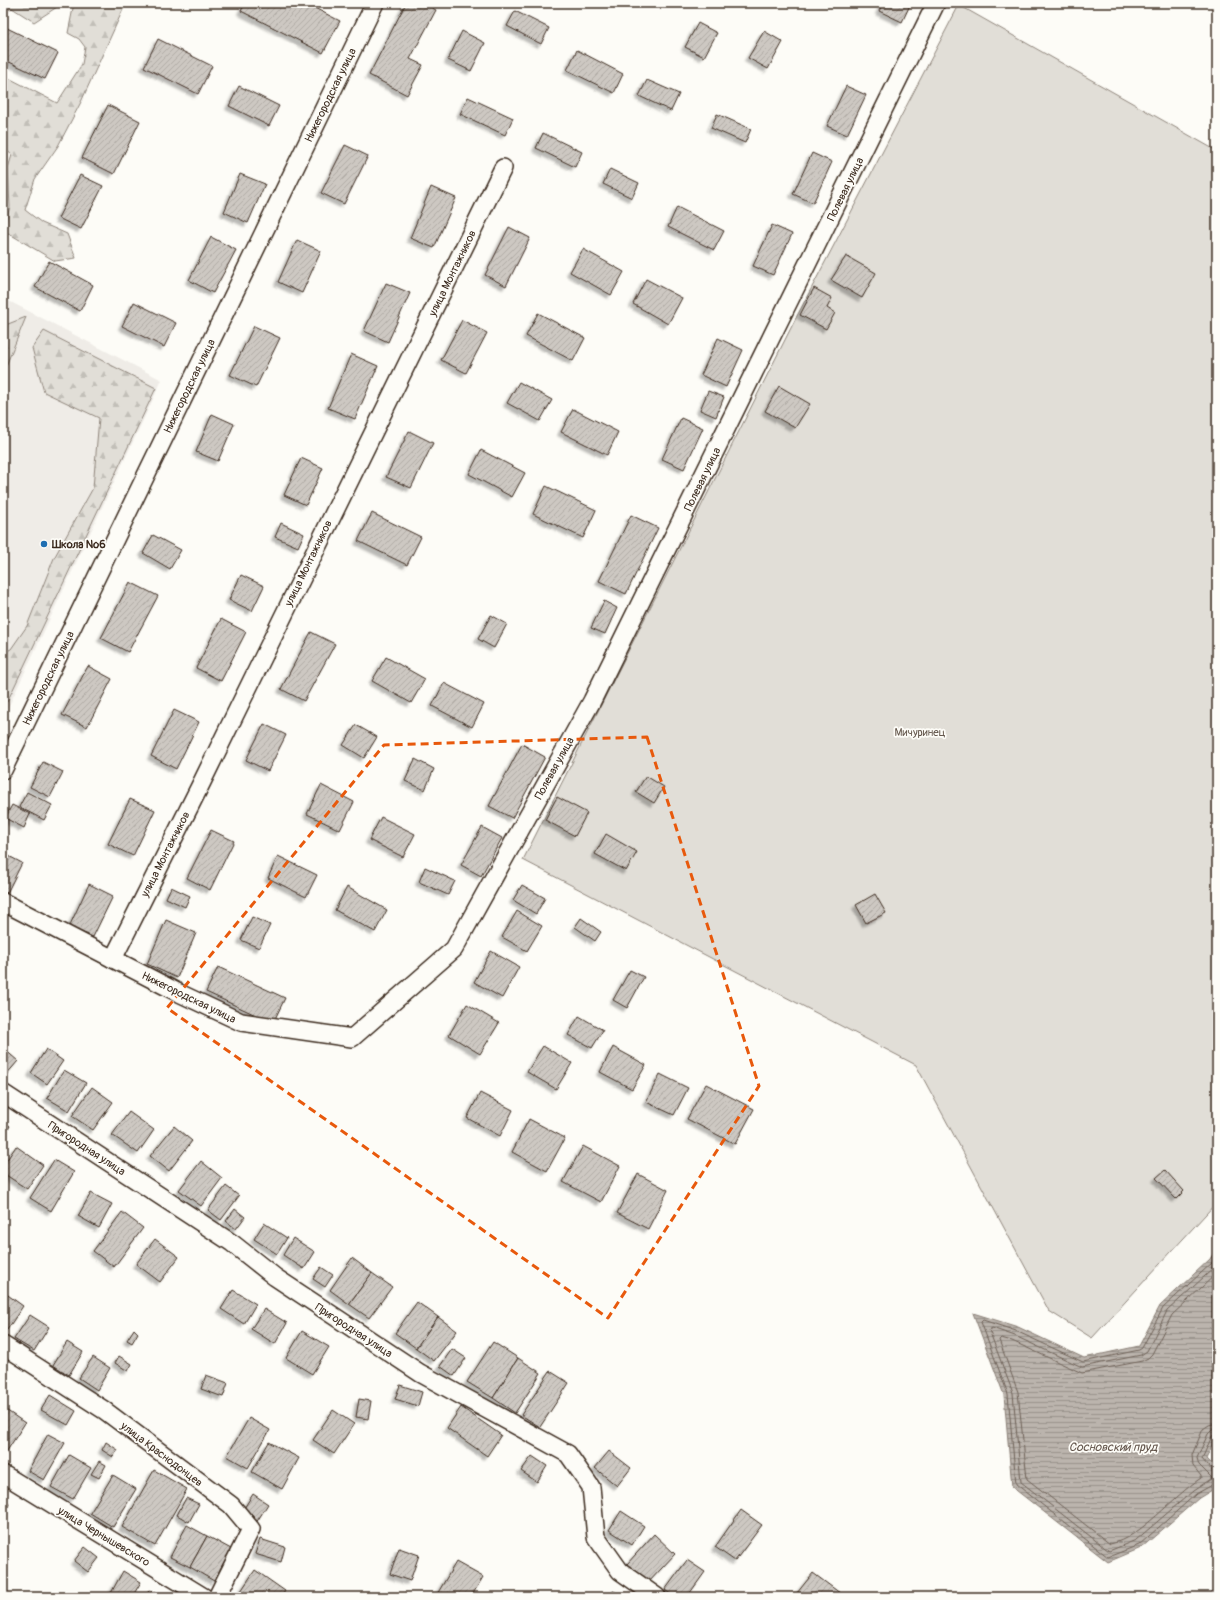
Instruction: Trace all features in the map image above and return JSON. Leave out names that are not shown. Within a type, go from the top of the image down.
[{"type":"street","name":"Нижегородская улица","points":[[3,770],[10,737],[375,3]]},
{"type":"street","name":"Полевая улица","points":[[454,949],[595,694],[936,3]]},
{"type":"street","name":"улица Монтажников","points":[[113,959],[201,784],[504,168]]},
{"type":"street","name":"Нижегородская улица","points":[[3,902],[177,992],[241,1022],[352,1038],[454,949]]},
{"type":"street","name":"Пригородная улица","points":[[3,1093],[232,1243],[275,1277],[420,1373],[568,1454],[591,1487],[596,1537],[620,1571],[657,1597]]},
{"type":"street","name":"улица Краснодонцев","points":[[3,1345],[104,1410],[231,1505],[251,1529],[217,1597]]},
{"type":"street","name":"улица Чернышевского","points":[[3,1474],[204,1597]]},
{"type":"highlighted area","points":[[647,737],[759,1086],[608,1318],[167,1008],[384,745]]},
{"type":"shaded area","name":"Школа №6","points":[[3,298],[162,380],[7,710],[3,708]]},
{"type":"green space","points":[[3,3],[60,3],[57,7],[34,22],[12,8],[3,13]]},
{"type":"green space","points":[[77,3],[126,3],[81,102],[58,146],[35,179],[25,210],[42,223],[67,234],[76,258],[55,261],[3,230],[10,207],[8,168],[12,155],[3,149],[3,75],[57,103],[82,64],[85,47],[79,39],[68,33],[73,8]]},
{"type":"green space","name":"Мичуринец","points":[[959,5],[1217,151],[1217,1202],[1092,1338],[1049,1311],[916,1065],[523,860],[797,316]]},
{"type":"green space","points":[[26,317],[3,373],[3,326]]},
{"type":"green space","points":[[44,331],[156,388],[7,702],[3,700],[3,653],[11,649],[27,626],[54,558],[93,488],[99,418],[44,392],[32,348]]},
{"type":"water","name":"Сосновский пруд","points":[[1217,1248],[1217,1435],[1206,1459],[1217,1470],[1217,1487],[1199,1498],[1141,1548],[1108,1562],[1012,1487],[1004,1395],[973,1313],[1018,1327],[1084,1358],[1139,1346],[1160,1306],[1210,1259]]},
{"type":"building","points":[[245,3],[305,3],[340,21],[323,53],[241,11]]},
{"type":"building","points":[[406,3],[423,3],[436,10],[410,59],[423,65],[407,95],[369,75]]},
{"type":"building","points":[[883,3],[911,3],[902,22],[879,11]]},
{"type":"building","points":[[515,11],[549,28],[541,44],[507,26]]},
{"type":"building","points":[[698,23],[717,33],[704,57],[685,47]]},
{"type":"building","points":[[3,26],[58,53],[45,79],[3,59]]},
{"type":"building","points":[[462,31],[485,43],[471,71],[448,60]]},
{"type":"building","points":[[764,31],[783,42],[768,69],[748,58]]},
{"type":"building","points":[[158,39],[212,66],[198,94],[144,67]]},
{"type":"building","points":[[577,50],[623,74],[614,93],[567,70]]},
{"type":"building","points":[[647,80],[679,94],[671,111],[639,96]]},
{"type":"building","points":[[239,86],[279,106],[269,126],[229,106]]},
{"type":"building","points":[[846,86],[866,95],[847,135],[827,126]]},
{"type":"building","points":[[468,97],[513,118],[505,135],[460,114]]},
{"type":"building","points":[[108,105],[140,121],[114,174],[82,158]]},
{"type":"building","points":[[717,114],[751,129],[745,143],[711,128]]},
{"type":"building","points":[[543,133],[582,152],[575,167],[536,148]]},
{"type":"building","points":[[345,145],[368,156],[344,204],[321,193]]},
{"type":"building","points":[[812,153],[832,162],[813,203],[793,194]]},
{"type":"building","points":[[610,169],[639,183],[632,198],[603,184]]},
{"type":"building","points":[[240,174],[265,184],[248,223],[224,212]]},
{"type":"building","points":[[80,175],[103,186],[81,229],[58,218]]},
{"type":"building","points":[[431,187],[456,198],[434,248],[410,238]]},
{"type":"building","points":[[677,207],[724,231],[714,250],[668,227]]},
{"type":"building","points":[[772,225],[792,234],[773,275],[753,266]]},
{"type":"building","points":[[509,227],[530,238],[506,286],[485,275]]},
{"type":"building","points":[[211,237],[236,250],[213,293],[189,280]]},
{"type":"building","points":[[297,240],[321,251],[302,293],[278,282]]},
{"type":"building","points":[[583,249],[624,272],[611,295],[570,272]]},
{"type":"building","points":[[846,256],[876,273],[862,298],[831,280]]},
{"type":"building","points":[[49,261],[93,285],[80,311],[35,287]]},
{"type":"building","points":[[646,279],[682,298],[668,324],[633,304]]},
{"type":"building","points":[[386,283],[410,293],[388,342],[364,331]]},
{"type":"building","points":[[814,288],[832,298],[827,308],[835,313],[826,329],[800,315]]},
{"type":"building","points":[[134,302],[176,323],[164,347],[122,326]]},
{"type":"building","points":[[538,313],[585,338],[573,361],[526,336]]},
{"type":"building","points":[[462,320],[487,333],[466,373],[441,360]]},
{"type":"building","points":[[254,326],[280,338],[256,387],[230,375]]},
{"type":"building","points":[[718,338],[743,350],[726,387],[701,375]]},
{"type":"building","points":[[351,354],[378,366],[355,419],[328,408]]},
{"type":"building","points":[[519,382],[552,400],[540,421],[507,403]]},
{"type":"building","points":[[779,386],[810,404],[795,428],[765,411]]},
{"type":"building","points":[[708,391],[724,397],[716,417],[700,410]]},
{"type":"building","points":[[573,409],[618,432],[607,455],[561,432]]},
{"type":"building","points":[[212,414],[234,424],[218,461],[196,452]]},
{"type":"building","points":[[681,418],[703,428],[684,469],[662,459]]},
{"type":"building","points":[[409,431],[433,443],[411,488],[386,477]]},
{"type":"building","points":[[481,450],[525,473],[512,497],[469,474]]},
{"type":"building","points":[[301,458],[323,468],[306,505],[284,495]]},
{"type":"building","points":[[546,486],[596,510],[583,538],[533,514]]},
{"type":"building","points":[[372,513],[421,537],[407,565],[358,541]]},
{"type":"building","points":[[631,515],[658,528],[626,594],[599,581]]},
{"type":"building","points":[[281,523],[304,534],[298,547],[275,537]]},
{"type":"building","points":[[153,535],[181,550],[170,569],[143,553]]},
{"type":"building","points":[[241,575],[264,586],[252,611],[229,600]]},
{"type":"building","points":[[130,582],[158,596],[128,652],[101,638]]},
{"type":"building","points":[[604,601],[617,608],[605,634],[591,628]]},
{"type":"building","points":[[491,615],[507,624],[494,648],[478,639]]},
{"type":"building","points":[[221,619],[246,632],[221,681],[196,668]]},
{"type":"building","points":[[311,632],[335,644],[304,701],[281,689]]},
{"type":"building","points":[[386,657],[425,679],[411,703],[372,681]]},
{"type":"building","points":[[88,666],[112,679],[87,727],[62,715]]},
{"type":"building","points":[[444,683],[484,704],[472,727],[432,706]]},
{"type":"building","points":[[174,710],[199,722],[176,769],[151,756]]},
{"type":"building","points":[[264,724],[286,735],[268,771],[246,760]]},
{"type":"building","points":[[356,725],[377,737],[364,758],[343,745]]},
{"type":"building","points":[[522,744],[545,757],[512,818],[489,806]]},
{"type":"building","points":[[415,759],[434,769],[425,790],[405,781]]},
{"type":"building","points":[[43,762],[63,772],[50,797],[30,787]]},
{"type":"building","points":[[646,776],[664,787],[654,803],[636,792]]},
{"type":"building","points":[[321,785],[354,802],[340,830],[307,814]]},
{"type":"building","points":[[27,792],[52,805],[44,820],[19,807]]},
{"type":"building","points":[[557,797],[587,813],[575,836],[545,820]]},
{"type":"building","points":[[130,799],[155,810],[133,856],[108,844]]},
{"type":"building","points":[[12,805],[30,814],[24,828],[5,818]]},
{"type":"building","points":[[381,817],[415,834],[403,857],[369,840]]},
{"type":"building","points":[[482,827],[502,838],[481,876],[461,865]]},
{"type":"building","points":[[211,830],[234,841],[210,890],[187,878]]},
{"type":"building","points":[[606,834],[637,852],[626,871],[595,854]]},
{"type":"building","points":[[3,853],[22,863],[7,893],[3,891]]},
{"type":"building","points":[[278,856],[317,875],[306,897],[268,878]]},
{"type":"building","points":[[425,867],[455,881],[448,895],[419,882]]},
{"type":"building","points":[[89,884],[113,896],[93,937],[69,927]]},
{"type":"building","points":[[522,885],[545,898],[536,914],[513,900]]},
{"type":"building","points":[[171,887],[190,896],[185,907],[166,898]]},
{"type":"building","points":[[347,887],[387,910],[375,932],[335,910]]},
{"type":"building","points":[[875,894],[886,913],[866,923],[856,905]]},
{"type":"building","points":[[517,911],[542,926],[527,951],[502,937]]},
{"type":"building","points":[[252,917],[270,925],[259,948],[241,940]]},
{"type":"building","points":[[581,918],[601,932],[595,941],[575,927]]},
{"type":"building","points":[[166,920],[196,933],[177,978],[147,964]]},
{"type":"building","points":[[491,951],[519,967],[502,998],[474,982]]},
{"type":"building","points":[[218,967],[285,998],[273,1023],[206,992]]},
{"type":"building","points":[[630,970],[644,977],[627,1008],[613,1000]]},
{"type":"building","points":[[467,1004],[499,1023],[480,1054],[449,1035]]},
{"type":"building","points":[[579,1016],[603,1030],[592,1048],[568,1035]]},
{"type":"building","points":[[543,1046],[572,1063],[556,1089],[527,1072]]},
{"type":"building","points":[[613,1047],[646,1065],[632,1089],[600,1072]]},
{"type":"building","points":[[3,1048],[18,1061],[5,1076],[3,1074]]},
{"type":"building","points":[[46,1049],[63,1061],[47,1084],[31,1073]]},
{"type":"building","points":[[64,1070],[86,1083],[69,1111],[47,1098]]},
{"type":"building","points":[[660,1074],[688,1088],[674,1115],[646,1102]]},
{"type":"building","points":[[706,1084],[754,1109],[735,1144],[687,1119]]},
{"type":"building","points":[[92,1087],[113,1102],[93,1130],[72,1116]]},
{"type":"building","points":[[480,1093],[513,1110],[500,1136],[467,1118]]},
{"type":"building","points":[[129,1112],[154,1130],[138,1153],[112,1135]]},
{"type":"building","points":[[529,1119],[565,1138],[547,1171],[512,1152]]},
{"type":"building","points":[[3,1121],[10,1126],[3,1137]]},
{"type":"building","points":[[174,1126],[192,1141],[169,1171],[150,1156]]},
{"type":"building","points":[[16,1146],[43,1165],[27,1189],[3,1173],[3,1166]]},
{"type":"building","points":[[583,1146],[620,1166],[601,1202],[563,1182]]},
{"type":"building","points":[[54,1160],[74,1172],[51,1211],[30,1198]]},
{"type":"building","points":[[201,1161],[222,1178],[201,1206],[179,1190]]},
{"type":"building","points":[[1165,1170],[1184,1191],[1176,1199],[1156,1178]]},
{"type":"building","points":[[638,1174],[668,1190],[648,1229],[617,1213]]},
{"type":"building","points":[[226,1186],[239,1196],[221,1220],[208,1210]]},
{"type":"building","points":[[91,1193],[112,1204],[99,1228],[78,1216]]},
{"type":"building","points":[[235,1209],[245,1217],[236,1229],[226,1221]]},
{"type":"building","points":[[122,1212],[143,1228],[114,1267],[93,1251]]},
{"type":"building","points":[[264,1223],[287,1238],[277,1254],[254,1239]]},
{"type":"building","points":[[293,1238],[315,1252],[304,1269],[283,1255]]},
{"type":"building","points":[[155,1239],[179,1257],[160,1282],[136,1264]]},
{"type":"building","points":[[352,1258],[372,1273],[349,1304],[330,1290]]},
{"type":"building","points":[[321,1267],[333,1275],[325,1287],[313,1279]]},
{"type":"building","points":[[372,1273],[392,1287],[369,1318],[349,1304]]},
{"type":"building","points":[[233,1290],[256,1304],[244,1324],[221,1309]]},
{"type":"building","points":[[5,1293],[23,1306],[7,1330],[3,1327],[3,1295]]},
{"type":"building","points":[[417,1302],[438,1317],[416,1348],[395,1333]]},
{"type":"building","points":[[264,1309],[287,1323],[275,1344],[251,1329]]},
{"type":"building","points":[[30,1315],[49,1327],[34,1351],[14,1339]]},
{"type":"building","points":[[438,1317],[457,1331],[434,1361],[416,1348]]},
{"type":"building","points":[[134,1329],[138,1333],[132,1343],[127,1340]]},
{"type":"building","points":[[302,1331],[329,1347],[312,1374],[286,1358]]},
{"type":"building","points":[[67,1342],[83,1352],[69,1375],[53,1365]]},
{"type":"building","points":[[493,1342],[518,1358],[493,1398],[467,1382]]},
{"type":"building","points":[[452,1349],[466,1358],[454,1376],[440,1366]]},
{"type":"building","points":[[119,1356],[132,1364],[128,1371],[115,1363]]},
{"type":"building","points":[[93,1357],[110,1368],[97,1390],[79,1378]]},
{"type":"building","points":[[518,1358],[541,1373],[515,1413],[493,1398]]},
{"type":"building","points":[[550,1371],[569,1383],[540,1427],[521,1415]]},
{"type":"building","points":[[206,1375],[228,1383],[223,1397],[201,1389]]},
{"type":"building","points":[[400,1385],[422,1392],[418,1406],[395,1399]]},
{"type":"building","points":[[50,1395],[76,1411],[68,1425],[41,1410]]},
{"type":"building","points":[[359,1399],[371,1401],[368,1419],[356,1417]]},
{"type":"building","points":[[461,1407],[501,1435],[487,1456],[447,1428]]},
{"type":"building","points":[[3,1408],[25,1423],[3,1457]]},
{"type":"building","points":[[333,1410],[354,1424],[334,1454],[313,1440]]},
{"type":"building","points":[[249,1418],[270,1430],[248,1468],[227,1456]]},
{"type":"building","points":[[48,1434],[65,1443],[44,1480],[28,1471]]},
{"type":"building","points":[[106,1442],[118,1450],[113,1457],[102,1450]]},
{"type":"building","points":[[269,1442],[299,1458],[282,1489],[252,1472]]},
{"type":"building","points":[[609,1451],[631,1468],[617,1486],[595,1468]]},
{"type":"building","points":[[69,1455],[91,1468],[73,1499],[51,1487]]},
{"type":"building","points":[[532,1456],[547,1466],[537,1482],[521,1471]]},
{"type":"building","points":[[99,1461],[106,1465],[99,1478],[91,1474]]},
{"type":"building","points":[[154,1470],[187,1489],[155,1546],[122,1527]]},
{"type":"building","points":[[113,1475],[136,1489],[113,1527],[90,1513]]},
{"type":"building","points":[[253,1494],[268,1504],[256,1523],[241,1513]]},
{"type":"building","points":[[186,1498],[199,1504],[189,1522],[177,1515]]},
{"type":"building","points":[[3,1500],[9,1504],[3,1513]]},
{"type":"building","points":[[741,1510],[762,1525],[735,1561],[715,1547]]},
{"type":"building","points":[[621,1511],[644,1526],[632,1545],[609,1530]]},
{"type":"building","points":[[187,1525],[207,1536],[190,1567],[170,1557]]},
{"type":"building","points":[[654,1534],[675,1554],[648,1583],[627,1564]]},
{"type":"building","points":[[207,1536],[231,1549],[214,1581],[190,1567]]},
{"type":"building","points":[[260,1539],[285,1547],[281,1562],[255,1554]]},
{"type":"building","points":[[85,1547],[99,1558],[88,1572],[74,1561]]},
{"type":"building","points":[[399,1548],[419,1555],[410,1581],[390,1574]]},
{"type":"building","points":[[687,1560],[705,1572],[687,1597],[674,1597],[665,1590]]},
{"type":"building","points":[[456,1562],[483,1577],[471,1597],[436,1596]]},
{"type":"building","points":[[255,1570],[285,1591],[281,1597],[243,1597],[239,1594]]},
{"type":"building","points":[[123,1571],[141,1582],[132,1597],[118,1597],[111,1593]]},
{"type":"building","points":[[813,1573],[844,1596],[802,1597],[797,1593]]},
{"type":"building","points":[[149,1590],[165,1597],[146,1597]]},
{"type":"building","points":[[613,1591],[626,1597],[610,1597]]},
{"type":"place","name":"Школа №6","points":[[44,544]]}]
